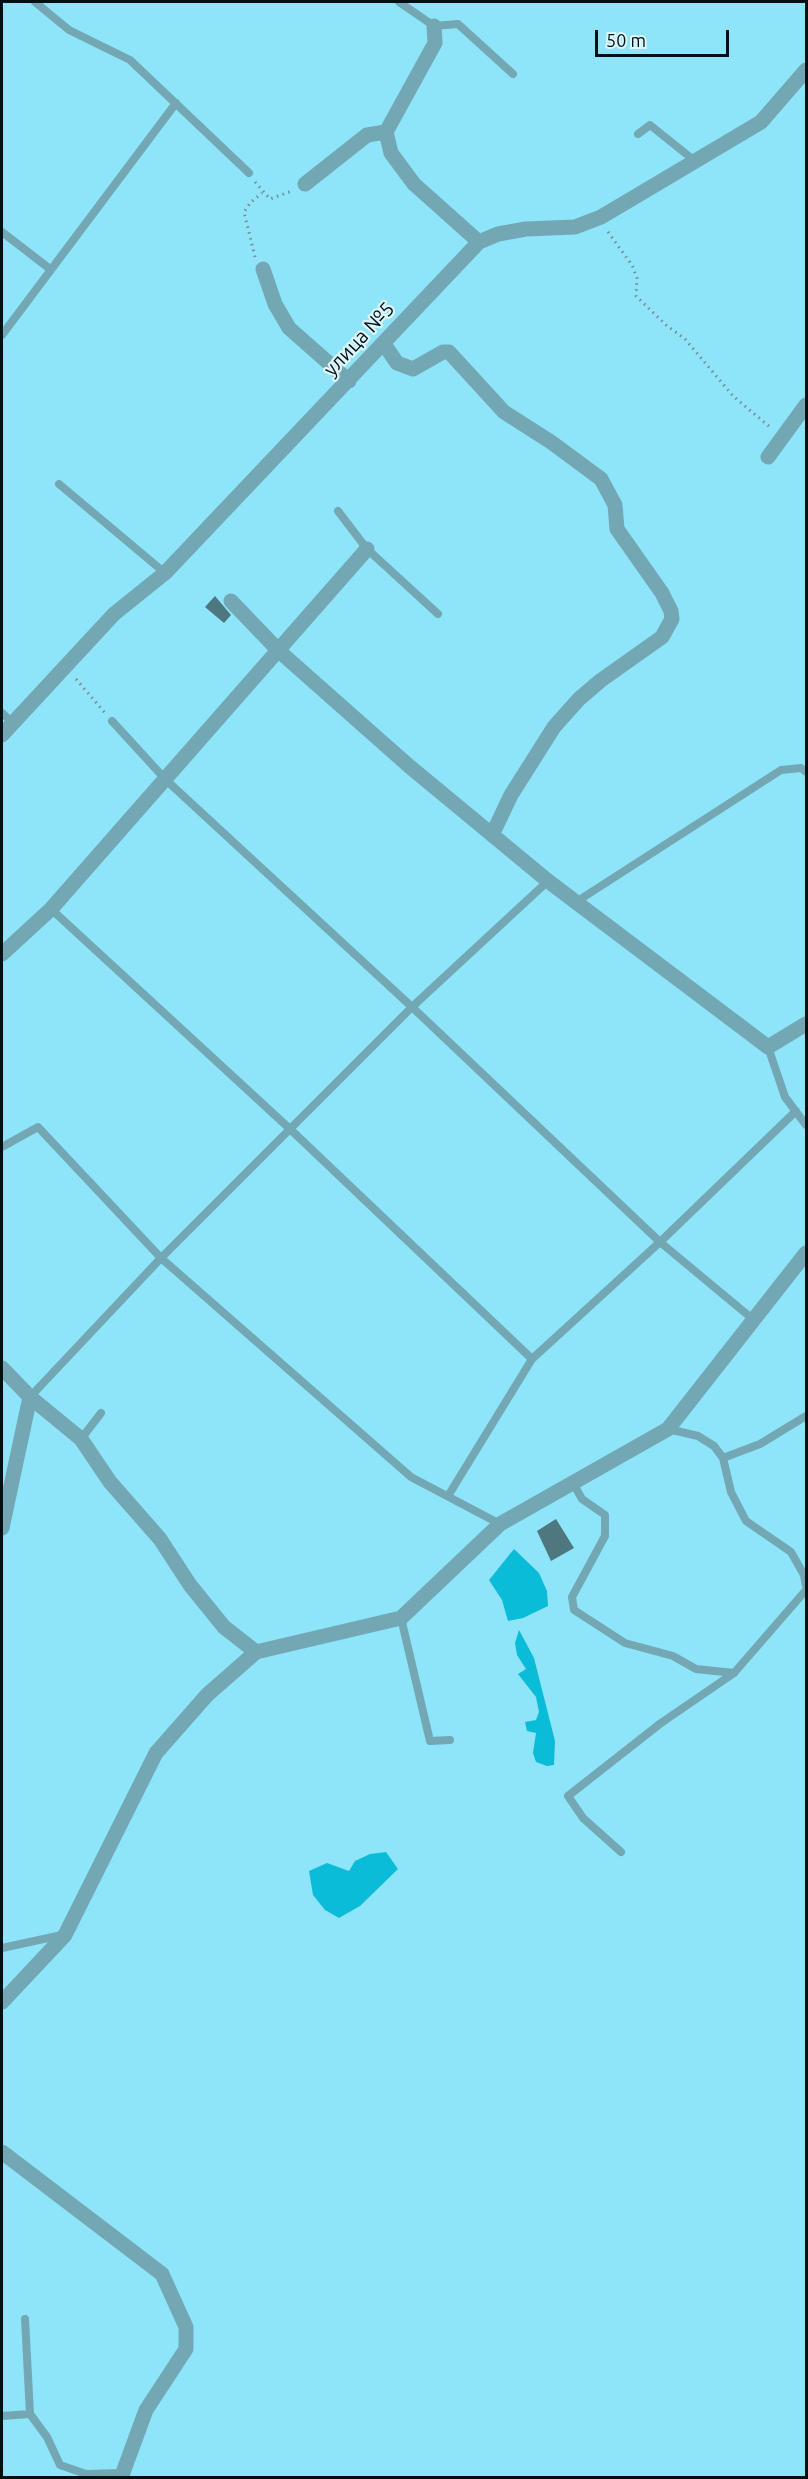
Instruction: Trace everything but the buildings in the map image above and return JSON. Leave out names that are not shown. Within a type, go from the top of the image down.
[{"type":"street","points":[[434,26],[435,43],[386,132],[391,153],[414,184],[479,242]]},
{"type":"street","name":"улица №5","points":[[2,735],[114,614],[165,573],[479,242],[498,234],[526,229],[574,227],[601,217],[761,122],[807,70]]},
{"type":"street","points":[[305,184],[367,135],[386,132]]},
{"type":"street","points":[[263,269],[275,304],[289,328],[349,381]]},
{"type":"street","points":[[384,344],[397,363],[413,369],[443,352],[449,352],[504,412],[559,447],[601,479],[615,505],[617,529],[662,593],[672,619],[662,637],[600,681],[579,699],[554,726],[511,795],[492,835]]},
{"type":"street","points":[[768,457],[807,405]]},
{"type":"street","points":[[2,954],[51,909],[367,549]]},
{"type":"street","points":[[231,601],[279,651],[492,835],[548,881],[768,1047],[807,1024]]},
{"type":"street","points":[[2,2002],[65,1935],[156,1753],[207,1695],[256,1652],[401,1618],[500,1524],[669,1429],[807,1253]]},
{"type":"street","points":[[2,1368],[30,1397],[81,1439],[110,1482],[160,1539],[190,1585],[224,1627],[256,1652]]},
{"type":"street","points":[[2,1528],[30,1397]]},
{"type":"street","points":[[2,2152],[162,2274],[186,2328],[186,2349],[146,2410],[121,2475]]},
{"type":"lane","points":[[34,2],[69,30],[130,60],[249,173]]},
{"type":"lane","points":[[399,2],[434,26],[458,24],[513,74]]},
{"type":"lane","points":[[2,335],[176,103]]},
{"type":"lane","points":[[638,134],[650,125],[695,161]]},
{"type":"lane","points":[[2,232],[50,269]]},
{"type":"lane","points":[[59,484],[165,573]]},
{"type":"lane","points":[[338,511],[367,549],[438,614]]},
{"type":"lane","points":[[2,713],[14,724]]},
{"type":"lane","points":[[112,721],[166,780],[412,1007],[660,1242],[755,1321]]},
{"type":"lane","points":[[576,902],[781,770],[801,768],[807,772]]},
{"type":"lane","points":[[30,1397],[161,1257],[412,1007],[548,881]]},
{"type":"lane","points":[[51,909],[290,1129],[532,1359]]},
{"type":"lane","points":[[768,1047],[784,1097],[807,1125]]},
{"type":"lane","points":[[448,1496],[532,1359],[660,1242],[796,1111]]},
{"type":"lane","points":[[3,1144],[38,1127],[161,1257],[411,1476],[500,1524]]},
{"type":"lane","points":[[81,1439],[101,1413]]},
{"type":"lane","points":[[723,1458],[760,1443],[807,1416]]},
{"type":"lane","points":[[621,1852],[583,1818],[568,1796],[661,1723],[734,1673],[807,1588],[804,1575],[790,1552],[746,1521],[730,1492],[723,1458],[714,1446],[698,1436],[669,1429]]},
{"type":"lane","points":[[573,1483],[582,1498],[605,1515],[605,1536],[572,1597],[574,1610],[625,1643],[673,1656],[696,1669],[734,1673]]},
{"type":"lane","points":[[401,1618],[430,1741],[450,1740]]},
{"type":"lane","points":[[2,1948],[65,1935]]},
{"type":"lane","points":[[26,2319],[30,2414],[47,2437],[60,2465],[86,2474],[121,2475]]},
{"type":"lane","points":[[2,2416],[30,2414]]},
{"type":"path","points":[[249,173],[262,193],[270,199],[305,184]]},
{"type":"path","points":[[262,193],[250,202],[244,212],[250,243],[255,258],[263,269]]},
{"type":"path","points":[[601,217],[623,257],[632,265],[637,278],[636,296],[666,325],[685,339],[733,396],[783,436]]},
{"type":"path","points":[[66,668],[112,721]]},
{"type":"shaded area","points":[[2,2],[806,2],[806,2477],[2,2477]]},
{"type":"shaded area","points":[[514,1549],[539,1573],[547,1591],[548,1606],[523,1618],[508,1621],[502,1600],[489,1580]]},
{"type":"shaded area","points":[[519,1630],[534,1658],[555,1741],[554,1765],[547,1766],[536,1762],[533,1753],[536,1733],[527,1731],[525,1722],[536,1720],[539,1712],[536,1697],[518,1674],[526,1669],[517,1655],[515,1643]]},
{"type":"shaded area","points":[[386,1852],[398,1869],[360,1906],[339,1918],[325,1910],[313,1895],[309,1871],[327,1863],[349,1871],[355,1861],[370,1854]]}]
